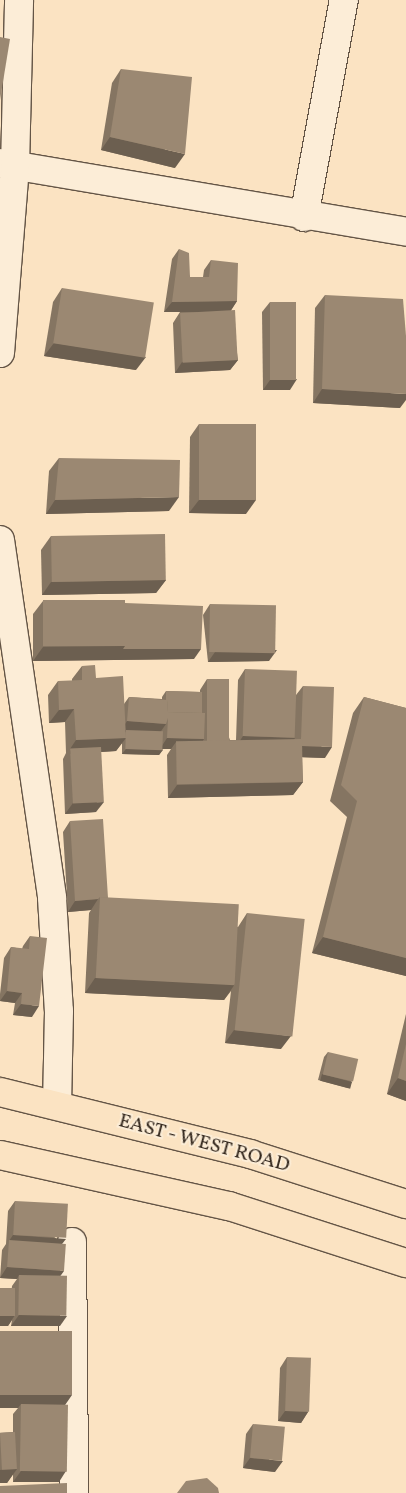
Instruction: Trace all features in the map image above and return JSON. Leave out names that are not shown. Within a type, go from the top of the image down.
[{"type":"main road","name":"EAST - WEST ROAD","points":[[0,1092],[57,1104],[250,1154],[406,1204]]},
{"type":"main road","points":[[0,1155],[229,1206],[406,1263]]},
{"type":"street","points":[[0,353],[8,165],[19,0]]},
{"type":"street","points":[[304,217],[344,0]]},
{"type":"street","points":[[8,165],[304,217],[406,232]]},
{"type":"street","points":[[0,540],[52,898],[59,1011],[57,1104]]},
{"type":"street","points":[[46,1488],[74,1490],[72,1242]]},
{"type":"street","points":[[45,1335],[72,1334]]},
{"type":"building","points":[[0,37],[10,39],[0,100]]},
{"type":"building","points":[[121,69],[192,77],[185,154],[110,137]]},
{"type":"building","points":[[179,249],[189,253],[190,277],[209,277],[211,260],[238,263],[237,301],[172,302]]},
{"type":"building","points":[[62,288],[154,303],[145,358],[53,343]]},
{"type":"building","points":[[325,295],[403,299],[406,336],[406,394],[322,389]]},
{"type":"building","points":[[270,302],[296,302],[296,380],[270,380]]},
{"type":"building","points":[[235,310],[238,360],[183,363],[180,313]]},
{"type":"building","points":[[199,424],[256,424],[256,500],[199,500]]},
{"type":"building","points":[[59,458],[180,460],[179,497],[55,500]]},
{"type":"building","points":[[165,534],[166,580],[52,582],[51,536]]},
{"type":"building","points":[[43,600],[125,600],[125,646],[43,646]]},
{"type":"building","points":[[125,603],[203,606],[201,649],[123,649],[125,646]]},
{"type":"building","points":[[210,604],[276,605],[275,653],[209,652]]},
{"type":"building","points":[[95,665],[96,678],[123,676],[126,738],[76,740],[74,709],[59,710],[58,681],[82,680],[82,666]]},
{"type":"building","points":[[245,669],[297,671],[295,738],[243,736]]},
{"type":"building","points":[[207,679],[229,679],[229,741],[207,741]]},
{"type":"building","points":[[303,686],[334,687],[332,747],[302,746]]},
{"type":"building","points":[[166,691],[202,692],[202,713],[167,712],[168,700],[166,700]]},
{"type":"building","points":[[129,697],[168,700],[167,712],[205,713],[204,739],[167,738],[168,718],[166,724],[127,721]]},
{"type":"building","points":[[364,697],[406,708],[406,958],[323,937],[357,801],[341,785]]},
{"type":"building","points":[[126,730],[163,731],[162,750],[125,749]]},
{"type":"building","points":[[302,739],[303,782],[177,784],[176,741]]},
{"type":"building","points":[[101,747],[104,802],[73,804],[70,749]]},
{"type":"building","points":[[103,819],[108,898],[100,897],[98,899],[75,901],[70,821]]},
{"type":"building","points":[[100,897],[239,904],[235,985],[96,978]]},
{"type":"building","points":[[247,913],[305,919],[292,1036],[235,1030]]},
{"type":"building","points":[[30,936],[47,938],[39,1006],[21,1004],[22,993],[7,991],[11,947],[29,949]]},
{"type":"building","points":[[406,1044],[406,1081],[398,1078]]},
{"type":"building","points":[[328,1052],[358,1059],[353,1081],[323,1074]]},
{"type":"building","points":[[15,1201],[68,1204],[66,1238],[13,1235]]},
{"type":"building","points":[[9,1240],[66,1244],[64,1271],[7,1267]]},
{"type":"building","points":[[19,1275],[67,1276],[66,1316],[18,1315]]},
{"type":"building","points":[[0,1288],[15,1288],[15,1316],[0,1316]]},
{"type":"building","points":[[0,1331],[72,1331],[72,1395],[0,1395]]},
{"type":"building","points":[[287,1357],[311,1358],[309,1412],[285,1411]]},
{"type":"building","points":[[21,1404],[68,1405],[67,1472],[20,1471]]},
{"type":"building","points":[[253,1424],[285,1427],[282,1461],[250,1458]]},
{"type":"building","points":[[15,1432],[17,1469],[2,1470],[0,1433]]},
{"type":"building","points":[[207,1478],[218,1488],[219,1493],[177,1493],[186,1481]]},
{"type":"building","points":[[67,1483],[67,1493],[0,1493],[0,1486]]}]
